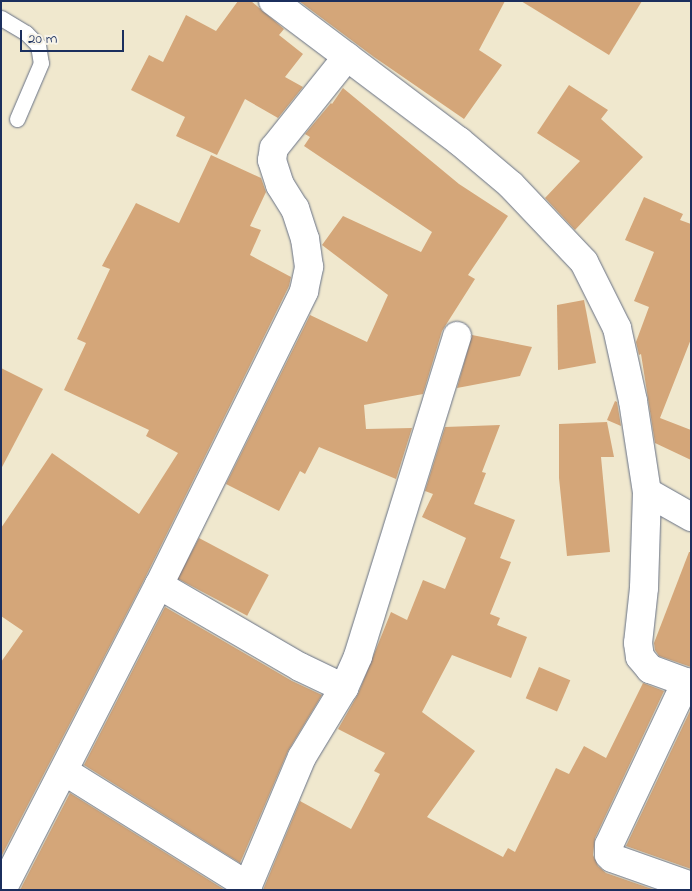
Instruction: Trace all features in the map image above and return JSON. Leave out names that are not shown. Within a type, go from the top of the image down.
[{"type":"street","points":[[273,1],[459,141],[511,185],[584,262],[617,328],[633,401],[647,492],[644,588],[638,643],[640,656],[650,669],[688,683],[609,846],[609,855],[612,858],[691,886]]},
{"type":"street","points":[[2,890],[159,585],[304,291],[309,267],[305,239],[295,209],[280,185],[272,160],[274,148],[347,57]]},
{"type":"street","points":[[64,771],[247,888],[302,757],[344,688],[358,656],[457,336]]},
{"type":"street","points":[[647,492],[691,517]]},
{"type":"street","points":[[159,585],[300,667],[344,688]]},
{"type":"lane","points":[[1,18],[26,33],[38,45],[41,63],[17,119]]},
{"type":"building","points":[[238,1],[251,1],[284,29],[279,35],[303,54],[285,77],[303,87],[278,118],[245,99],[217,155],[176,136],[185,117],[131,90],[149,55],[163,62],[186,15],[216,31]]},
{"type":"building","points":[[299,1],[505,1],[479,50],[502,65],[464,119],[374,57]]},
{"type":"building","points":[[521,1],[642,1],[609,55]]},
{"type":"building","points":[[569,85],[608,110],[601,119],[643,157],[575,230],[545,198],[580,161],[537,133]]},
{"type":"building","points":[[343,88],[459,184],[508,216],[468,275],[475,279],[442,331],[423,394],[364,405],[366,429],[412,428],[396,479],[319,447],[305,474],[300,471],[279,511],[226,484],[310,315],[367,342],[388,295],[322,245],[343,216],[421,252],[432,232],[304,146],[310,137],[305,134],[332,104]]},
{"type":"building","points":[[211,155],[261,178],[266,192],[250,226],[261,230],[250,255],[291,277],[289,286],[145,578],[1,857],[1,662],[23,631],[1,616],[1,528],[52,453],[139,514],[178,453],[146,436],[149,430],[64,390],[86,343],[77,339],[110,269],[102,266],[136,203],[179,223]]},
{"type":"building","points":[[644,197],[683,214],[680,220],[691,224],[691,339],[660,418],[691,430],[691,460],[655,443],[641,354],[639,355],[636,342],[649,307],[634,301],[654,252],[625,240]]},
{"type":"building","points":[[584,300],[596,363],[558,370],[557,305]]},
{"type":"building","points":[[472,335],[532,347],[520,376],[457,388]]},
{"type":"building","points":[[1,368],[43,389],[1,469]]},
{"type":"building","points":[[615,401],[617,402],[621,426],[607,420]]},
{"type":"building","points":[[607,422],[614,457],[601,457],[610,552],[567,556],[559,478],[559,424]]},
{"type":"building","points":[[500,425],[482,472],[486,473],[474,504],[515,520],[500,558],[511,562],[490,614],[500,618],[497,625],[527,637],[511,678],[452,655],[422,712],[475,751],[427,817],[503,857],[508,848],[515,852],[556,768],[569,774],[584,746],[606,758],[643,683],[664,691],[595,838],[593,855],[598,866],[606,873],[655,890],[263,890],[300,801],[351,829],[380,774],[374,771],[385,753],[338,729],[358,694],[391,612],[407,620],[423,580],[445,589],[466,538],[422,517],[433,494],[425,491],[445,427]]},
{"type":"building","points":[[199,538],[269,575],[247,616],[177,579]]},
{"type":"building","points":[[689,552],[691,552],[691,667],[659,656],[655,650],[654,643]]},
{"type":"building","points":[[165,607],[292,681],[322,695],[288,751],[240,863],[84,765]]},
{"type":"building","points":[[539,667],[570,680],[557,712],[526,698]]},
{"type":"building","points":[[691,709],[691,869],[626,846]]},
{"type":"building","points":[[70,793],[225,890],[20,890]]}]
